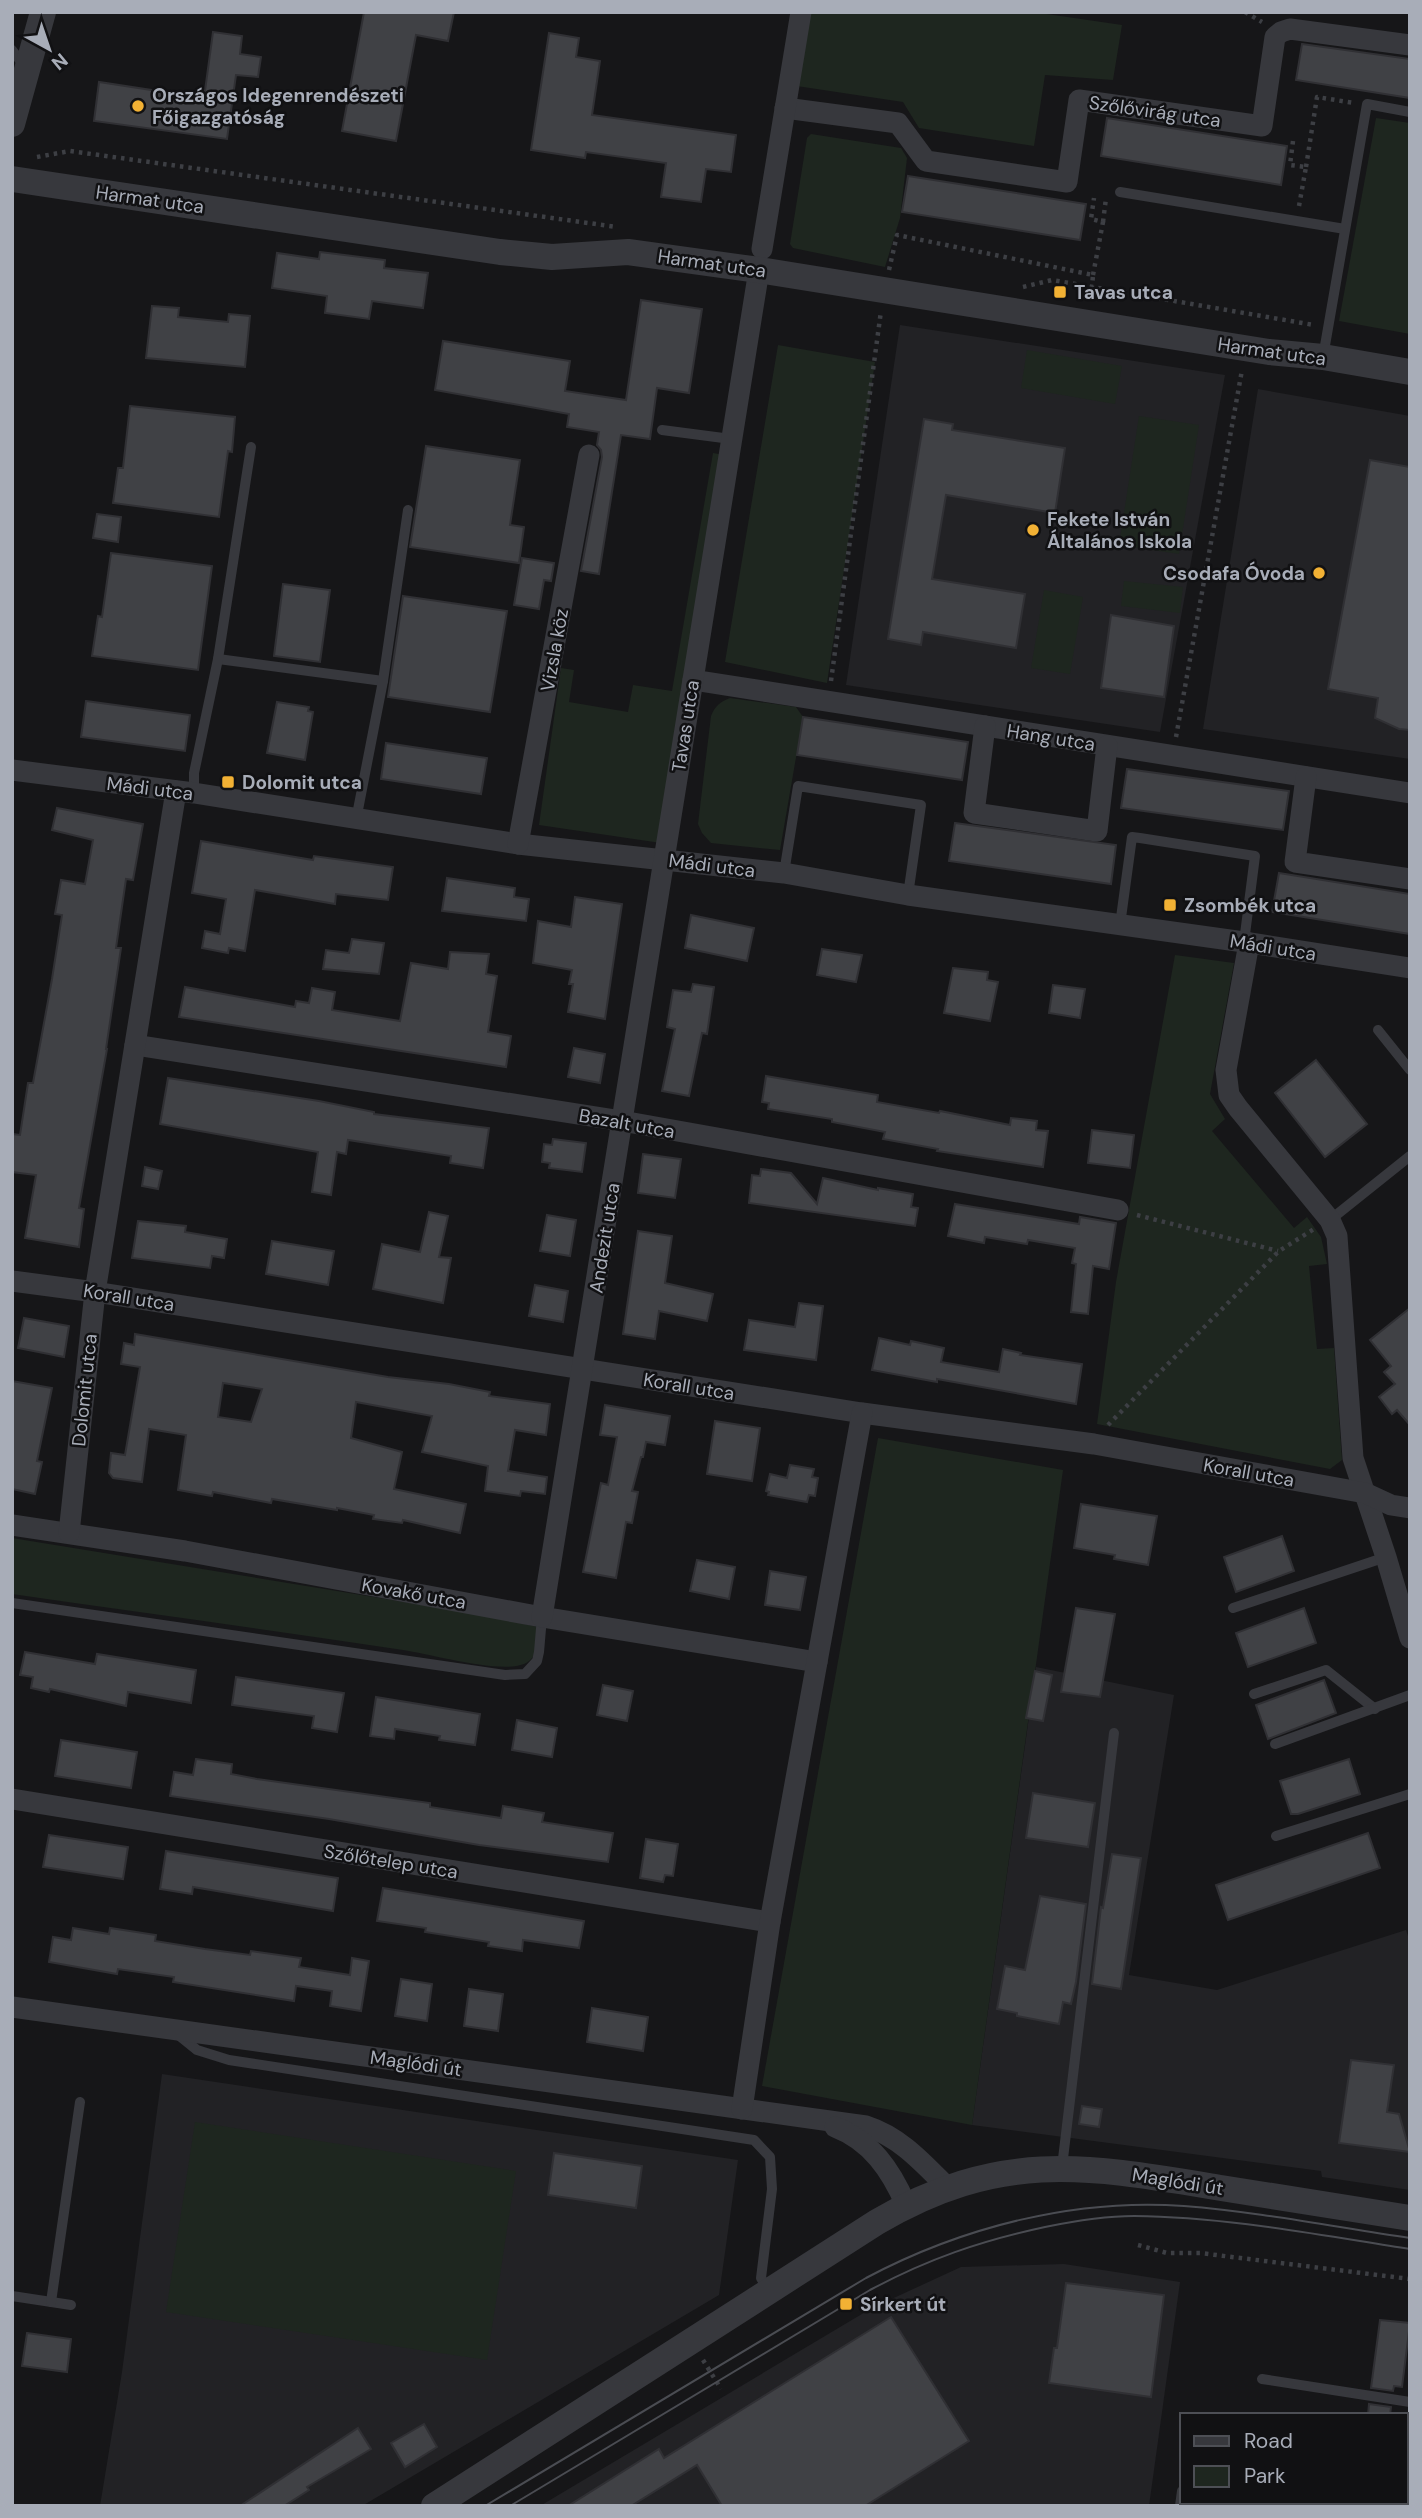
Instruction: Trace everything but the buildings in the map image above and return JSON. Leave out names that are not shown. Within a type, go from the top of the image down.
[{"type":"street","points":[[12,124],[20,60],[43,12]]},
{"type":"street","name":"Tavas utca","points":[[663,859],[801,12]]},
{"type":"street","name":"Szőlővirág utca","points":[[785,108],[898,123],[926,161],[1067,182],[1079,100],[1262,126],[1275,37],[1281,32],[1290,29],[1410,45]]},
{"type":"street","name":"Harmat utca","points":[[12,179],[500,252],[552,257],[628,251],[761,259],[1269,352],[1323,357],[1410,372]]},
{"type":"street","name":"Vizsla köz","points":[[518,844],[589,455]]},
{"type":"street","name":"Hang utca","points":[[693,680],[1410,793]]},
{"type":"street","points":[[985,726],[974,813],[1097,831],[1107,746]]},
{"type":"street","name":"Mádi utca","points":[[12,770],[185,792],[518,844],[784,873],[908,895],[1410,968]]},
{"type":"street","points":[[1306,777],[1295,862],[1410,879]]},
{"type":"street","name":"Dolomit utca","points":[[69,1533],[95,1292],[135,1045],[185,792]]},
{"type":"street","name":"Andezit utca","points":[[542,1617],[663,859]]},
{"type":"street","points":[[1247,943],[1227,1055],[1227,1089],[1238,1108],[1330,1220],[1337,1236],[1346,1394],[1353,1458],[1410,1637]]},
{"type":"street","name":"Bazalt utca","points":[[135,1045],[622,1121],[1118,1210]]},
{"type":"street","name":"Korall utca","points":[[12,1281],[862,1413],[1094,1444],[1365,1493],[1391,1505],[1410,1508]]},
{"type":"street","points":[[742,2109],[770,1922],[862,1413]]},
{"type":"street","name":"Kovakő utca","points":[[12,1525],[185,1551],[542,1617],[817,1662]]},
{"type":"street","name":"Szőlőtelep utca","points":[[12,1799],[770,1922]]},
{"type":"street","name":"Maglódi út","points":[[12,2007],[866,2126],[884,2131],[899,2141],[947,2187]]},
{"type":"street","name":"Maglódi út","points":[[820,2121],[849,2132],[865,2144],[891,2174],[906,2205],[947,2187],[998,2173],[1062,2168],[1131,2173],[1410,2218]]},
{"type":"street","points":[[433,2506],[459,2495],[906,2205]]},
{"type":"lane","points":[[1323,357],[1367,104],[1410,112]]},
{"type":"lane","points":[[1120,192],[1345,229]]},
{"type":"lane","points":[[663,430],[731,439]]},
{"type":"lane","points":[[185,792],[194,773],[218,659],[251,447]]},
{"type":"lane","points":[[356,820],[383,681],[408,510]]},
{"type":"lane","points":[[218,659],[383,681]]},
{"type":"lane","points":[[784,873],[798,786],[921,805],[908,895]]},
{"type":"lane","points":[[1119,925],[1132,837],[1140,838],[1255,856],[1247,943]]},
{"type":"lane","points":[[1378,1030],[1410,1070]]},
{"type":"lane","points":[[1330,1220],[1410,1156]]},
{"type":"lane","points":[[1233,1608],[1386,1557]]},
{"type":"lane","points":[[12,1603],[505,1675],[524,1674],[537,1661],[542,1617]]},
{"type":"lane","points":[[1254,1694],[1326,1670],[1375,1709]]},
{"type":"lane","points":[[1275,1744],[1410,1695]]},
{"type":"lane","points":[[1062,2168],[1114,1733]]},
{"type":"lane","points":[[1276,1836],[1410,1794]]},
{"type":"lane","points":[[172,2029],[197,2050],[229,2060],[754,2140],[770,2157],[772,2189],[761,2278],[769,2292]]},
{"type":"lane","points":[[51,2302],[80,2102]]},
{"type":"lane","points":[[12,2297],[71,2305]]},
{"type":"lane","points":[[1262,2379],[1410,2402]]},
{"type":"path","points":[[1297,220],[1317,97],[1367,104]]},
{"type":"path","points":[[1293,141],[1290,165],[1306,167]]},
{"type":"path","points":[[36,158],[71,151],[621,228]]},
{"type":"path","points":[[1092,287],[1103,222],[1091,219],[1094,198]]},
{"type":"path","points":[[902,273],[889,271],[897,235],[1093,275]]},
{"type":"path","points":[[1017,289],[1052,280],[1314,325],[1327,331]]},
{"type":"path","points":[[828,702],[881,307]]},
{"type":"path","points":[[1173,756],[1243,365]]},
{"type":"path","points":[[1118,1210],[1279,1251]]},
{"type":"path","points":[[1094,1444],[1115,1419],[1279,1251],[1330,1220]]},
{"type":"path","points":[[1138,2245],[1167,2253],[1200,2253],[1410,2280]]},
{"type":"path","points":[[692,2342],[721,2389]]},
{"type":"shaded area","name":"Fekete István Általános Iskola","points":[[900,325],[1225,375],[1160,732],[846,685]]},
{"type":"shaded area","name":"Csodafa Óvoda","points":[[1258,389],[1410,416],[1410,759],[1203,729]]},
{"type":"shaded area","points":[[1036,1667],[1174,1695],[1129,1975],[1217,1990],[1406,1930],[1410,1942],[1410,2190],[1322,2177],[1321,2171],[972,2125]]},
{"type":"shaded area","points":[[162,2074],[738,2160],[719,2295],[362,2506],[100,2506],[122,2372]]},
{"type":"shaded area","points":[[1064,2264],[1180,2282],[1149,2506],[540,2506],[872,2308],[961,2267]]},
{"type":"green space","points":[[801,12],[1033,12],[1122,25],[1113,80],[1045,75],[1034,146],[919,128],[903,102],[790,85]]},
{"type":"green space","points":[[1376,118],[1410,123],[1410,334],[1339,321]]},
{"type":"green space","points":[[811,134],[901,148],[907,158],[900,218],[885,267],[793,248],[790,244],[807,138]]},
{"type":"green space","points":[[778,345],[875,362],[827,683],[725,662]]},
{"type":"green space","points":[[1027,350],[1122,366],[1115,404],[1021,388]]},
{"type":"green space","points":[[1139,416],[1199,425],[1179,554],[1119,545]]},
{"type":"green space","points":[[713,453],[724,455],[661,843],[539,825],[561,668],[574,670],[569,702],[628,712],[633,685],[672,691]]},
{"type":"green space","points":[[1124,581],[1183,587],[1180,613],[1121,606]]},
{"type":"green space","points":[[1044,590],[1083,597],[1070,674],[1031,668]]},
{"type":"green space","points":[[730,698],[796,707],[803,717],[780,850],[711,843],[698,824],[711,716],[718,705]]},
{"type":"green space","points":[[1175,955],[1234,963],[1210,1094],[1225,1119],[1212,1131],[1294,1228],[1307,1217],[1321,1237],[1327,1264],[1309,1266],[1317,1349],[1334,1348],[1342,1460],[1330,1469],[1097,1424],[1116,1282]]},
{"type":"green space","points":[[878,1438],[1063,1470],[972,2125],[762,2086]]},
{"type":"green space","points":[[12,1538],[490,1616],[538,1627],[536,1648],[532,1658],[524,1664],[498,1667],[403,1650],[12,1594]]},
{"type":"green space","points":[[195,2122],[516,2171],[487,2360],[166,2312]]},
{"type":"tram line","points":[[485,2506],[866,2278],[941,2244],[980,2231],[1061,2212],[1143,2205],[1240,2212],[1410,2238]]},
{"type":"tram line","points":[[510,2506],[870,2290],[934,2260],[998,2238],[1078,2221],[1134,2216],[1238,2223],[1410,2249]]},
{"type":"place","name":"Országos Idegenrendészeti Főigazgatóság","points":[[138,106]]},
{"type":"place","name":"Tavas utca","points":[[1060,292]]},
{"type":"place","name":"Fekete István Általános Iskola","points":[[1033,530]]},
{"type":"place","name":"Csodafa Óvoda","points":[[1319,573]]},
{"type":"place","name":"Dolomit utca","points":[[228,782]]},
{"type":"place","name":"Zsombék utca","points":[[1170,905]]},
{"type":"place","name":"Sírkert út","points":[[846,2304]]}]
